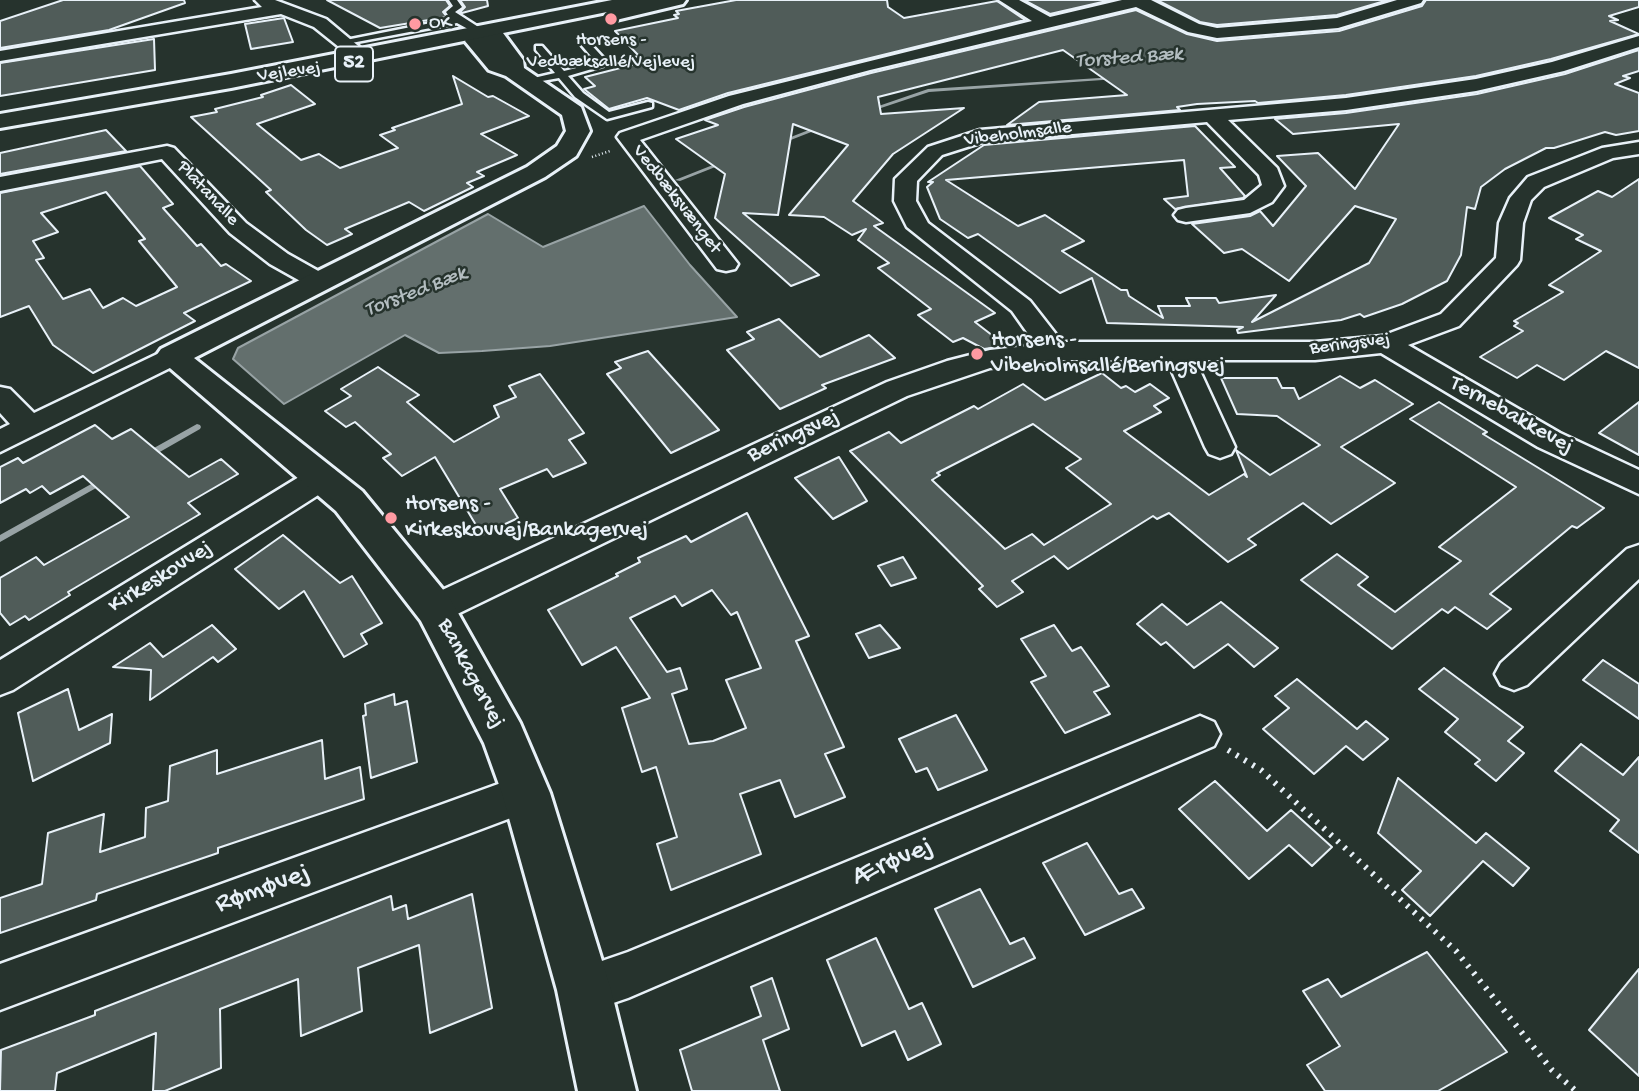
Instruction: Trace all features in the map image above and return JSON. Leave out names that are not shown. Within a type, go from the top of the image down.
[{"type":"street","points":[[264,0],[320,23],[353,48]]},
{"type":"street","name":"Vejlevej","points":[[231,81],[353,48],[484,37],[641,0]]},
{"type":"street","name":"Vejlevej","points":[[0,121],[231,81],[344,66],[676,0]]},
{"type":"street","points":[[1007,0],[1047,22],[1141,1],[1194,28],[1217,33],[1338,23],[1415,0]]},
{"type":"street","points":[[0,56],[284,8]]},
{"type":"street","name":"Vedbæksvænget","points":[[726,264],[627,137],[766,92],[1047,22]]},
{"type":"street","points":[[0,442],[536,172],[566,151],[578,131],[569,98],[521,77],[512,60],[484,37]]},
{"type":"street","name":"Vibeholmsalle","points":[[1054,351],[1021,306],[919,227],[905,201],[906,178],[935,151],[980,135],[1346,104],[1476,85],[1557,67],[1639,41]]},
{"type":"street","points":[[1186,215],[1250,206],[1264,197],[1273,186],[1269,173],[1212,116]]},
{"type":"street","name":"Beringsvej","points":[[435,609],[897,389],[947,370],[990,359],[1054,351],[1315,351],[1386,344],[1450,320],[1480,292],[1508,260],[1511,223],[1521,198],[1536,182],[1572,164],[1609,152],[1639,148]]},
{"type":"street","name":"Platanalle","points":[[0,184],[167,152],[238,228],[279,259],[320,282]]},
{"type":"street","name":"Ternebakkevej","points":[[1386,344],[1549,440],[1639,483]]},
{"type":"street","points":[[1177,350],[1220,447]]},
{"type":"street","name":"Bankagervej","points":[[172,356],[323,477],[380,536],[435,609],[504,737],[526,793],[584,990],[607,1091]]},
{"type":"street","points":[[0,396],[30,427]]},
{"type":"street","name":"Kirkeskovvej","points":[[0,679],[323,477]]},
{"type":"street","points":[[1514,674],[1639,558]]},
{"type":"street","name":"Ærøvej","points":[[584,990],[1200,734]]},
{"type":"street","name":"Rømøvej","points":[[0,987],[526,793]]},
{"type":"lane","points":[[453,0],[458,7],[450,12],[484,37]]},
{"type":"lane","points":[[353,48],[458,20]]},
{"type":"lane","points":[[521,77],[562,74],[604,64],[581,39]]},
{"type":"lane","points":[[539,48],[562,74],[569,98],[607,116],[648,105]]},
{"type":"path","points":[[1200,734],[1261,770],[1456,951],[1552,1070],[1576,1091]]},
{"type":"water","points":[[644,206],[690,265],[737,317],[550,346],[482,351],[439,353],[405,335],[284,404],[233,359],[238,348],[488,214],[543,247]]},
{"type":"building","points":[[63,0],[184,0],[185,3],[109,30],[0,48],[0,21]]},
{"type":"building","points":[[327,0],[446,0],[450,6],[443,12],[447,17],[380,28]]},
{"type":"building","points":[[460,0],[487,0],[488,6],[462,13],[460,12],[465,7]]},
{"type":"building","points":[[736,0],[887,0],[888,7],[904,18],[997,1],[1025,20],[728,93],[679,110],[647,98],[609,109],[584,89],[595,86],[585,77],[632,65],[625,59],[639,56],[615,31],[678,18],[674,15],[679,14],[676,11]]},
{"type":"building","points":[[1024,0],[1111,0],[1050,14]]},
{"type":"building","points":[[1157,0],[1388,0],[1337,15],[1217,25],[1200,22]]},
{"type":"building","points":[[1426,0],[1639,0],[1639,7],[1609,16],[1618,20],[1610,21],[1639,34],[1551,59],[1476,76],[1346,95],[1258,103],[1197,104],[1177,107],[1180,110],[1007,125],[1039,102],[1127,95],[1063,50],[878,97],[881,114],[964,108],[893,154],[853,201],[883,223],[874,226],[995,313],[975,322],[1006,346],[984,349],[963,338],[953,342],[918,315],[931,309],[878,268],[889,263],[858,240],[866,229],[852,235],[824,217],[789,215],[848,145],[793,124],[778,215],[743,213],[819,275],[791,286],[715,218],[725,174],[676,139],[718,125],[705,120],[744,107],[871,73],[1136,10],[1187,34],[1217,41],[1339,31],[1422,6]]},
{"type":"building","points":[[284,18],[293,42],[251,49],[245,24]]},
{"type":"building","points":[[154,39],[155,70],[0,96],[0,63]]},
{"type":"building","points":[[1639,50],[1639,71],[1623,76],[1630,78],[1615,84],[1639,93],[1639,131],[1616,135],[1605,132],[1546,148],[1505,169],[1481,187],[1475,209],[1467,207],[1461,255],[1447,281],[1402,304],[1364,317],[1360,314],[1341,320],[1238,333],[1237,330],[1243,327],[1107,323],[1092,278],[1060,293],[978,234],[968,238],[940,219],[927,187],[933,182],[928,182],[984,145],[1195,126],[1235,167],[1220,168],[1245,196],[1243,198],[1175,209],[1164,199],[1188,196],[1184,160],[946,180],[1018,226],[1045,215],[1084,241],[1062,251],[1121,290],[1127,290],[1129,296],[1163,318],[1158,306],[1190,306],[1186,298],[1216,298],[1219,303],[1276,295],[1252,322],[1369,263],[1396,219],[1355,206],[1289,281],[1242,249],[1224,253],[1192,224],[1250,216],[1260,211],[1273,226],[1306,186],[1277,156],[1318,153],[1355,189],[1399,124],[1293,134],[1275,119],[1346,113],[1477,94],[1565,74]]},
{"type":"building","points":[[453,76],[488,97],[493,96],[529,116],[481,134],[517,155],[477,172],[484,176],[467,183],[473,187],[424,211],[409,202],[345,229],[352,234],[327,245],[306,230],[266,192],[271,190],[191,117],[217,112],[215,109],[263,97],[261,95],[291,85],[315,104],[257,124],[301,160],[319,154],[340,168],[398,148],[380,135],[395,130],[392,128],[462,104]]},
{"type":"building","points":[[106,130],[126,151],[0,174],[0,153]]},
{"type":"building","points":[[140,166],[173,204],[163,208],[197,246],[201,244],[221,266],[226,264],[251,281],[184,313],[195,321],[93,373],[53,345],[29,306],[0,317],[0,193]],"holes":[[[106,192],[145,239],[139,241],[177,287],[136,306],[123,298],[103,308],[90,289],[63,299],[36,260],[44,258],[33,241],[58,232],[41,213]]]},
{"type":"building","points":[[1639,179],[1639,368],[1606,351],[1564,380],[1537,365],[1517,378],[1480,357],[1523,331],[1514,326],[1518,323],[1514,321],[1563,292],[1549,285],[1601,251],[1576,239],[1583,235],[1549,218],[1598,191],[1612,197]]},
{"type":"building","points":[[779,319],[820,357],[869,335],[895,358],[822,385],[826,388],[780,409],[727,350],[754,339],[747,332]]},
{"type":"building","points":[[648,351],[719,430],[671,453],[607,374],[621,368],[615,362]]},
{"type":"building","points":[[378,367],[419,395],[407,402],[454,442],[499,417],[494,406],[516,397],[509,386],[540,374],[584,433],[569,440],[586,463],[553,477],[547,469],[500,489],[518,518],[482,535],[435,457],[402,476],[383,458],[391,454],[355,422],[346,427],[325,411],[351,396],[341,389]]},
{"type":"building","points":[[1102,373],[1121,388],[1126,386],[1135,392],[1150,384],[1169,398],[1154,406],[1161,412],[1124,431],[1209,495],[1244,474],[1247,477],[1236,450],[1270,475],[1320,445],[1277,416],[1237,414],[1221,378],[1277,378],[1282,388],[1294,388],[1299,399],[1340,376],[1360,388],[1375,380],[1413,404],[1341,447],[1395,483],[1331,524],[1303,503],[1248,539],[1256,545],[1228,562],[1169,513],[1157,519],[1153,516],[1068,569],[1054,556],[1012,581],[1023,592],[997,607],[979,589],[983,586],[850,451],[889,432],[901,443],[974,406],[978,409],[1023,384],[1045,400]],"holes":[[[1033,424],[1081,459],[1066,468],[1111,504],[1044,545],[1032,534],[1005,549],[932,480],[940,475],[937,473]]]},
{"type":"building","points":[[1439,402],[1487,432],[1483,434],[1604,508],[1577,528],[1572,526],[1490,594],[1511,609],[1487,629],[1455,607],[1448,613],[1442,609],[1392,649],[1301,580],[1337,554],[1368,577],[1358,585],[1395,612],[1461,561],[1439,547],[1516,487],[1410,419]]},
{"type":"building","points":[[1639,402],[1639,455],[1599,433]]},
{"type":"building","points":[[95,425],[112,439],[131,429],[189,477],[221,459],[238,474],[188,503],[200,514],[68,592],[70,595],[29,620],[25,616],[10,625],[0,613],[0,578],[36,557],[44,565],[129,517],[83,476],[50,494],[42,486],[30,493],[26,489],[0,503],[0,467],[18,458],[23,463]]},
{"type":"building","points":[[839,457],[867,501],[833,519],[795,478]]},
{"type":"building","points":[[747,513],[809,636],[796,641],[844,747],[825,754],[845,797],[795,817],[780,780],[740,794],[761,854],[671,890],[657,844],[677,837],[656,767],[642,772],[622,708],[650,698],[616,647],[582,665],[548,610],[618,576],[616,574],[640,562],[638,558],[686,536],[691,542]],"holes":[[[712,590],[731,615],[737,612],[761,668],[726,680],[746,728],[713,741],[689,744],[672,694],[687,689],[680,668],[667,672],[630,618],[675,596],[682,606]]]},
{"type":"building","points":[[283,535],[340,583],[352,576],[382,623],[361,634],[367,644],[344,657],[304,591],[279,609],[235,569]]},
{"type":"building","points":[[903,557],[916,578],[891,586],[878,566]]},
{"type":"building","points":[[1221,602],[1278,648],[1254,667],[1228,644],[1194,668],[1166,642],[1161,645],[1137,624],[1162,604],[1187,625]]},
{"type":"building","points":[[212,625],[236,649],[218,662],[213,657],[150,700],[151,670],[113,667],[150,643],[163,657]]},
{"type":"building","points":[[880,625],[900,648],[869,658],[856,634]]},
{"type":"building","points":[[1054,625],[1072,651],[1081,647],[1109,686],[1094,692],[1110,714],[1065,733],[1031,682],[1046,676],[1021,639]]},
{"type":"building","points":[[1603,660],[1639,684],[1639,719],[1583,680]]},
{"type":"building","points":[[1444,668],[1523,727],[1508,741],[1524,753],[1496,781],[1475,764],[1480,760],[1445,732],[1458,719],[1419,689]]},
{"type":"building","points":[[1297,679],[1357,729],[1366,721],[1388,739],[1363,760],[1346,746],[1314,774],[1263,729],[1289,708],[1275,696]]},
{"type":"building","points":[[68,689],[79,730],[112,714],[110,743],[33,781],[18,713]]},
{"type":"building","points":[[394,694],[395,705],[407,701],[417,762],[371,778],[363,716],[366,715],[365,704]]},
{"type":"building","points":[[956,715],[987,770],[938,790],[927,768],[916,772],[899,739]]},
{"type":"building","points":[[322,740],[325,779],[360,767],[364,799],[218,848],[218,853],[97,894],[96,900],[0,933],[0,898],[42,884],[48,833],[104,814],[100,852],[145,837],[146,808],[168,801],[170,766],[217,750],[217,774]]},
{"type":"building","points":[[1581,744],[1623,775],[1639,757],[1639,853],[1610,831],[1619,820],[1555,771]]},
{"type":"building","points":[[1398,778],[1476,843],[1486,833],[1529,868],[1513,886],[1483,861],[1430,916],[1402,890],[1421,871],[1378,833]]},
{"type":"building","points":[[1215,781],[1267,831],[1291,810],[1332,847],[1312,866],[1289,845],[1249,879],[1179,809]]},
{"type":"building","points":[[1087,843],[1119,894],[1132,889],[1144,908],[1085,935],[1043,863]]},
{"type":"building","points":[[980,889],[1010,944],[1024,938],[1035,958],[973,987],[935,909]]},
{"type":"building","points":[[472,894],[492,1008],[430,1033],[419,945],[358,968],[362,1011],[301,1036],[298,979],[220,1009],[221,1068],[165,1091],[153,1091],[156,1033],[57,1073],[55,1091],[0,1091],[1,1050],[391,896],[393,910],[406,905],[408,919]]},
{"type":"building","points":[[876,938],[909,1009],[922,1003],[941,1044],[908,1060],[895,1031],[862,1046],[827,960]]},
{"type":"building","points":[[1427,952],[1507,1052],[1438,1091],[1325,1091],[1307,1065],[1340,1046],[1303,991],[1328,979],[1341,997]]},
{"type":"building","points":[[1639,969],[1639,1076],[1589,1030]]},
{"type":"building","points":[[772,978],[789,1029],[763,1040],[780,1091],[692,1091],[680,1050],[761,1016],[751,987]]},
{"type":"waterway","name":"Torsted Bæk","points":[[870,110],[928,91],[1115,78]]},
{"type":"waterway","name":"Torsted Bæk","points":[[781,142],[821,127]]},
{"type":"waterway","name":"Torsted Bæk","points":[[678,180],[725,162]]},
{"type":"waterway","name":"Torsted Bæk","points":[[148,455],[197,427]]},
{"type":"waterway","name":"Torsted Bæk","points":[[0,539],[102,481]]},
{"type":"place","name":"Horsens - Vedbæksallé/Vejlevej","points":[[611,19]]},
{"type":"place","name":"OK","points":[[415,24]]},
{"type":"place","name":"Horsens - Vibeholmsallé/Beringsvej","points":[[977,354]]},
{"type":"place","name":"Horsens - Kirkeskovvej/Bankagervej","points":[[391,518]]}]
